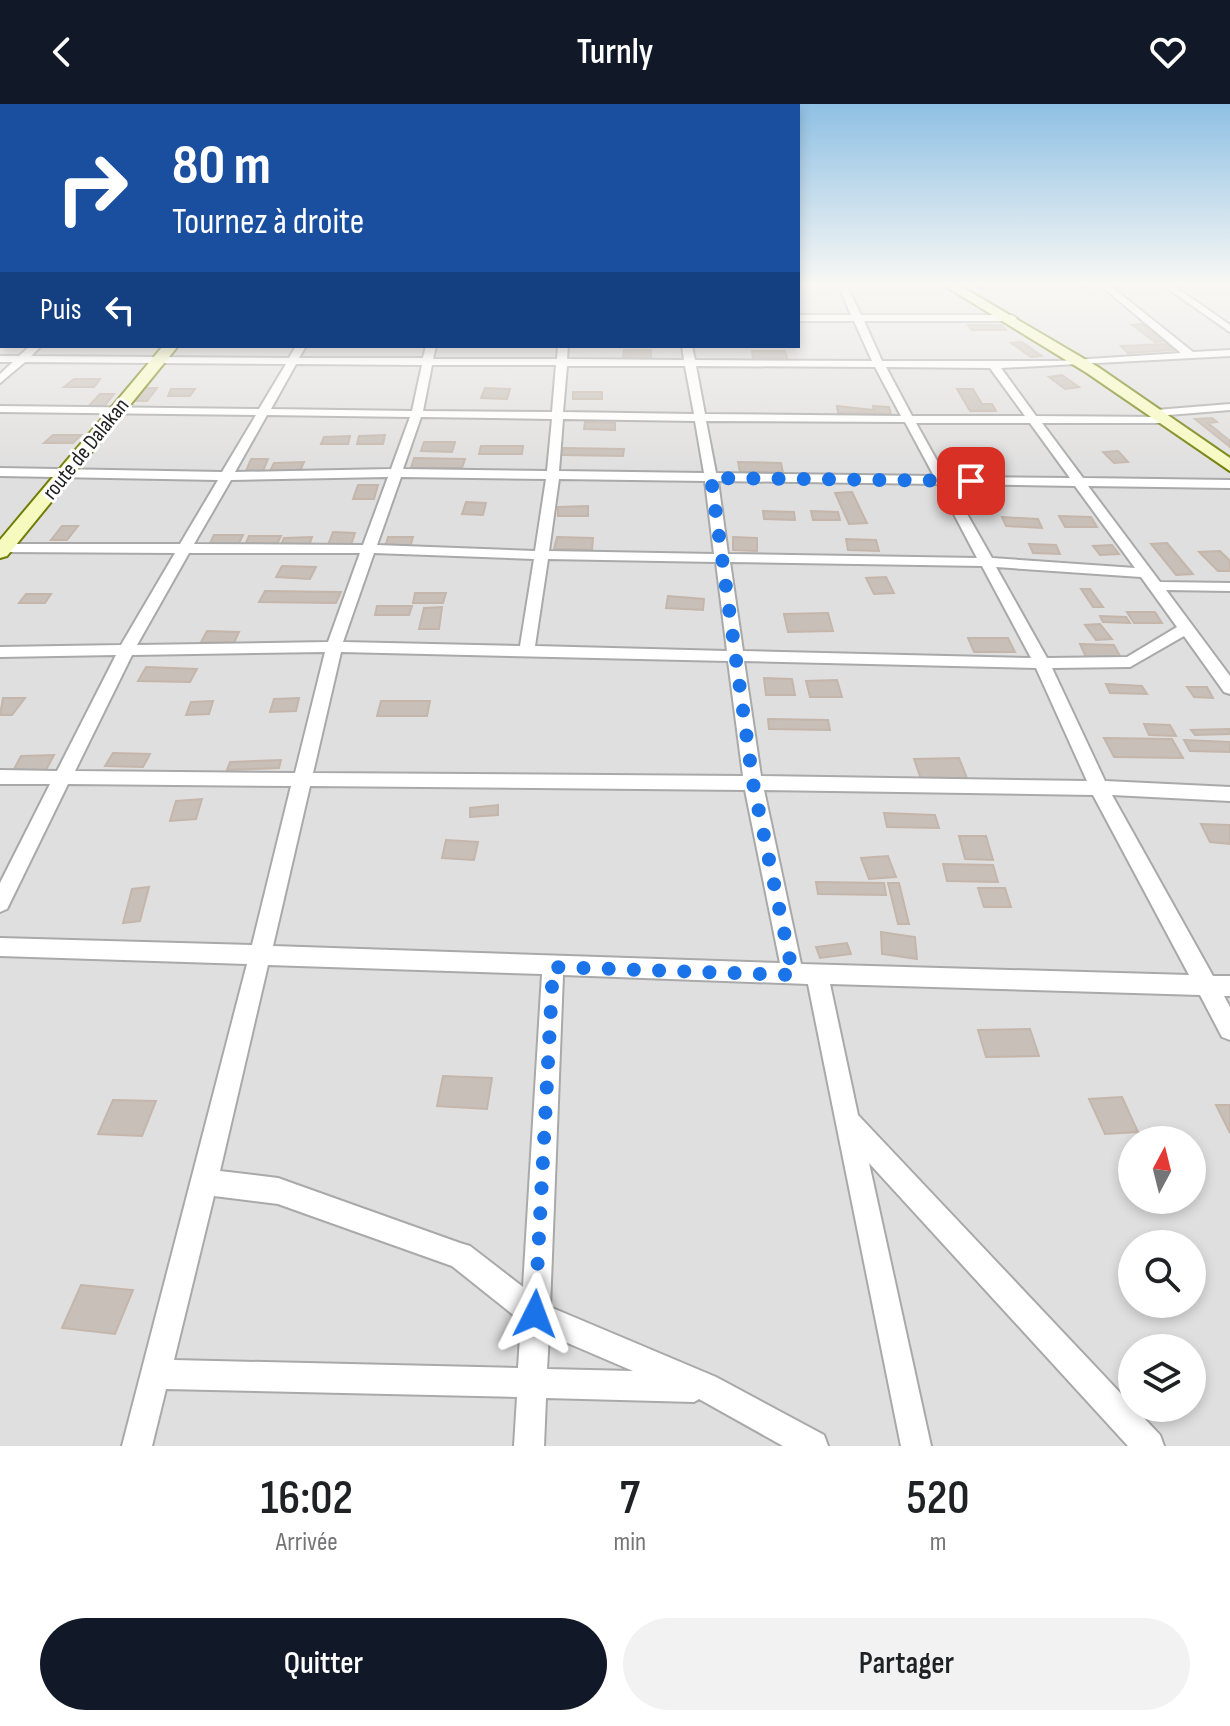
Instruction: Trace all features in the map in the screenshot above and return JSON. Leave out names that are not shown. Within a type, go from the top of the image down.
[{"type":"main road","points":[[1057,347],[1230,466]]},
{"type":"main road","name":"route de Dalakan","points":[[1,549],[70,471],[116,410],[166,352]]},
{"type":"street","points":[[870,347],[1042,663],[1099,788],[1230,1029]]},
{"type":"street","points":[[1180,347],[1190,355]]},
{"type":"street","points":[[0,380],[34,348]]},
{"type":"street","points":[[687,348],[711,478],[753,783],[848,1121],[916,1446]]},
{"type":"street","points":[[0,359],[166,352],[563,353],[689,364],[993,365],[1230,353]]},
{"type":"street","points":[[0,903],[127,649],[297,352]]},
{"type":"street","points":[[134,1443],[157,1374],[334,647],[416,416],[429,353]]},
{"type":"street","points":[[527,651],[553,475],[563,353]]},
{"type":"street","points":[[993,365],[1230,688]]},
{"type":"street","points":[[0,409],[416,416],[559,414],[1034,420],[1161,416],[1230,407]]},
{"type":"street","points":[[0,472],[226,476],[395,473],[1230,484]]},
{"type":"street","points":[[1,549],[368,549],[988,562],[1146,573]]},
{"type":"street","points":[[1156,586],[1230,587]]},
{"type":"street","points":[[0,652],[334,647],[1042,663],[1130,662],[1186,628]]},
{"type":"street","points":[[0,777],[64,775],[753,783],[1099,788],[1230,794]]},
{"type":"street","points":[[0,947],[805,975],[1230,986]]},
{"type":"street","points":[[529,1446],[553,967]]},
{"type":"street","points":[[848,1121],[1149,1446]]},
{"type":"street","points":[[205,1182],[278,1191],[460,1256],[535,1314],[706,1387],[813,1446]]},
{"type":"street","points":[[157,1374],[706,1387]]},
{"type":"shaded area","points":[[1230,347],[1230,1446],[0,1446],[0,348]]},
{"type":"building","points":[[1016,347],[1029,347],[1042,356],[1031,357]]},
{"type":"building","points":[[1122,347],[1170,347],[1174,350],[1128,353]]},
{"type":"building","points":[[624,350],[651,350],[651,359],[623,358]]},
{"type":"building","points":[[752,351],[785,351],[787,358],[753,358]]},
{"type":"building","points":[[1062,375],[1079,387],[1065,389],[1049,377]]},
{"type":"building","points":[[74,379],[100,379],[94,387],[64,387]]},
{"type":"building","points":[[144,388],[157,388],[147,401],[134,401]]},
{"type":"building","points":[[485,388],[510,389],[507,399],[481,398]]},
{"type":"building","points":[[171,389],[195,389],[190,396],[168,396]]},
{"type":"building","points":[[957,389],[973,389],[982,404],[992,404],[996,411],[970,411]]},
{"type":"building","points":[[573,392],[602,392],[602,399],[573,399]]},
{"type":"building","points":[[100,394],[114,394],[103,408],[87,408]]},
{"type":"building","points":[[837,406],[874,410],[873,406],[889,407],[891,414],[838,413]]},
{"type":"building","points":[[1212,418],[1217,422],[1208,423],[1230,441],[1230,447],[1195,419]]},
{"type":"building","points":[[585,422],[615,423],[615,430],[584,429]]},
{"type":"building","points":[[53,435],[81,435],[73,443],[44,443]]},
{"type":"building","points":[[385,435],[383,444],[357,444],[359,436]]},
{"type":"building","points":[[350,436],[348,444],[321,444],[324,437]]},
{"type":"building","points":[[424,442],[455,442],[452,452],[421,451]]},
{"type":"building","points":[[481,446],[523,446],[522,454],[479,454]]},
{"type":"building","points":[[563,448],[624,449],[623,456],[562,455]]},
{"type":"building","points":[[1118,451],[1128,462],[1114,463],[1103,452]]},
{"type":"building","points":[[414,458],[465,459],[462,468],[411,468]]},
{"type":"building","points":[[251,459],[268,459],[263,471],[246,471]]},
{"type":"building","points":[[304,462],[300,471],[270,471],[274,463]]},
{"type":"building","points":[[738,462],[781,463],[783,473],[740,472]]},
{"type":"building","points":[[358,485],[378,485],[374,499],[353,499]]},
{"type":"building","points":[[852,492],[867,523],[849,524],[835,493]]},
{"type":"building","points":[[466,502],[486,503],[483,515],[462,514]]},
{"type":"building","points":[[588,506],[588,516],[558,516],[558,507]]},
{"type":"building","points":[[763,511],[794,512],[795,520],[764,519]]},
{"type":"building","points":[[811,511],[838,512],[840,520],[813,520]]},
{"type":"building","points":[[1059,516],[1091,517],[1097,527],[1065,527]]},
{"type":"building","points":[[1002,517],[1038,519],[1042,528],[1006,526]]},
{"type":"building","points":[[62,526],[78,526],[67,540],[51,540]]},
{"type":"building","points":[[333,532],[355,533],[351,545],[328,545]]},
{"type":"building","points":[[214,535],[243,535],[238,545],[209,545]]},
{"type":"building","points":[[249,536],[281,536],[277,544],[245,545]]},
{"type":"building","points":[[312,537],[309,546],[280,547],[284,538]]},
{"type":"building","points":[[388,537],[413,537],[410,547],[385,547]]},
{"type":"building","points":[[557,537],[593,538],[592,550],[554,549]]},
{"type":"building","points":[[733,537],[757,538],[757,551],[733,550]]},
{"type":"building","points":[[846,539],[876,540],[879,551],[848,550]]},
{"type":"building","points":[[1167,543],[1193,574],[1176,575],[1151,544]]},
{"type":"building","points":[[1029,544],[1056,545],[1060,554],[1033,553]]},
{"type":"building","points":[[1112,545],[1119,554],[1100,555],[1093,546]]},
{"type":"building","points":[[1220,551],[1230,561],[1230,571],[1218,571],[1199,552]]},
{"type":"building","points":[[282,566],[316,567],[310,579],[276,577]]},
{"type":"building","points":[[886,577],[894,593],[874,594],[866,578]]},
{"type":"building","points":[[1081,589],[1090,589],[1103,607],[1093,607]]},
{"type":"building","points":[[265,591],[341,592],[336,603],[259,602]]},
{"type":"building","points":[[415,593],[446,593],[443,603],[413,603]]},
{"type":"building","points":[[26,594],[51,594],[45,603],[19,603]]},
{"type":"building","points":[[668,596],[704,599],[703,610],[666,608]]},
{"type":"building","points":[[377,606],[412,606],[409,615],[375,615]]},
{"type":"building","points":[[442,607],[439,629],[419,629],[424,608]]},
{"type":"building","points":[[1127,612],[1155,612],[1162,623],[1134,623]]},
{"type":"building","points":[[828,613],[833,631],[788,632],[784,614]]},
{"type":"building","points":[[1100,616],[1126,617],[1130,623],[1103,622]]},
{"type":"building","points":[[1100,624],[1112,639],[1096,640],[1085,625]]},
{"type":"building","points":[[207,631],[239,632],[234,643],[201,642]]},
{"type":"building","points":[[968,638],[1008,638],[1015,652],[974,652]]},
{"type":"building","points":[[1080,644],[1114,645],[1121,658],[1086,657]]},
{"type":"building","points":[[146,667],[197,669],[190,682],[138,681]]},
{"type":"building","points":[[764,678],[792,679],[795,695],[766,695]]},
{"type":"building","points":[[837,680],[842,697],[810,697],[806,681]]},
{"type":"building","points":[[1106,684],[1142,686],[1147,694],[1110,693]]},
{"type":"building","points":[[1187,687],[1207,687],[1213,698],[1194,697]]},
{"type":"building","points":[[3,698],[25,698],[12,715],[0,715]]},
{"type":"building","points":[[299,698],[296,711],[270,712],[274,699]]},
{"type":"building","points":[[213,701],[209,714],[186,715],[191,702]]},
{"type":"building","points":[[381,701],[430,701],[427,716],[377,716]]},
{"type":"building","points":[[768,719],[828,720],[830,730],[769,729]]},
{"type":"building","points":[[1144,724],[1170,725],[1176,736],[1149,735]]},
{"type":"building","points":[[1230,729],[1230,734],[1195,735],[1191,730]]},
{"type":"building","points":[[1104,738],[1172,739],[1183,758],[1114,757]]},
{"type":"building","points":[[1184,740],[1230,742],[1230,752],[1190,751]]},
{"type":"building","points":[[113,753],[150,754],[143,767],[105,766]]},
{"type":"building","points":[[54,755],[46,770],[13,771],[21,756]]},
{"type":"building","points":[[959,758],[967,778],[921,779],[914,759]]},
{"type":"building","points":[[281,760],[279,768],[227,770],[230,762]]},
{"type":"building","points":[[202,799],[196,819],[170,821],[176,801]]},
{"type":"building","points":[[498,805],[498,815],[470,817],[470,808]]},
{"type":"building","points":[[884,813],[935,815],[939,828],[887,827]]},
{"type":"building","points":[[1201,824],[1230,825],[1230,844],[1210,842]]},
{"type":"building","points":[[959,836],[986,836],[993,860],[965,859]]},
{"type":"building","points":[[446,840],[478,842],[474,860],[442,858]]},
{"type":"building","points":[[888,856],[896,877],[869,879],[861,858]]},
{"type":"building","points":[[943,864],[993,865],[998,882],[947,881]]},
{"type":"building","points":[[816,882],[884,883],[886,895],[818,894]]},
{"type":"building","points":[[888,883],[899,883],[909,924],[898,924]]},
{"type":"building","points":[[149,887],[140,921],[123,923],[132,889]]},
{"type":"building","points":[[978,888],[1005,888],[1011,907],[984,907]]},
{"type":"building","points":[[881,932],[915,937],[917,959],[882,954]]},
{"type":"building","points":[[847,943],[851,954],[820,958],[816,947]]},
{"type":"building","points":[[1030,1029],[1039,1056],[986,1057],[978,1030]]},
{"type":"building","points":[[443,1076],[492,1078],[487,1109],[437,1106]]},
{"type":"building","points":[[1122,1097],[1135,1126],[1118,1126],[1118,1133],[1105,1134],[1089,1099]]},
{"type":"building","points":[[113,1100],[156,1101],[142,1136],[98,1134]]},
{"type":"building","points":[[1216,1105],[1230,1105],[1230,1133]]},
{"type":"building","points":[[81,1285],[133,1290],[115,1334],[62,1328]]},
{"type":"route","points":[[535,1314],[553,967],[793,975],[753,783],[711,478],[971,481]]}]
